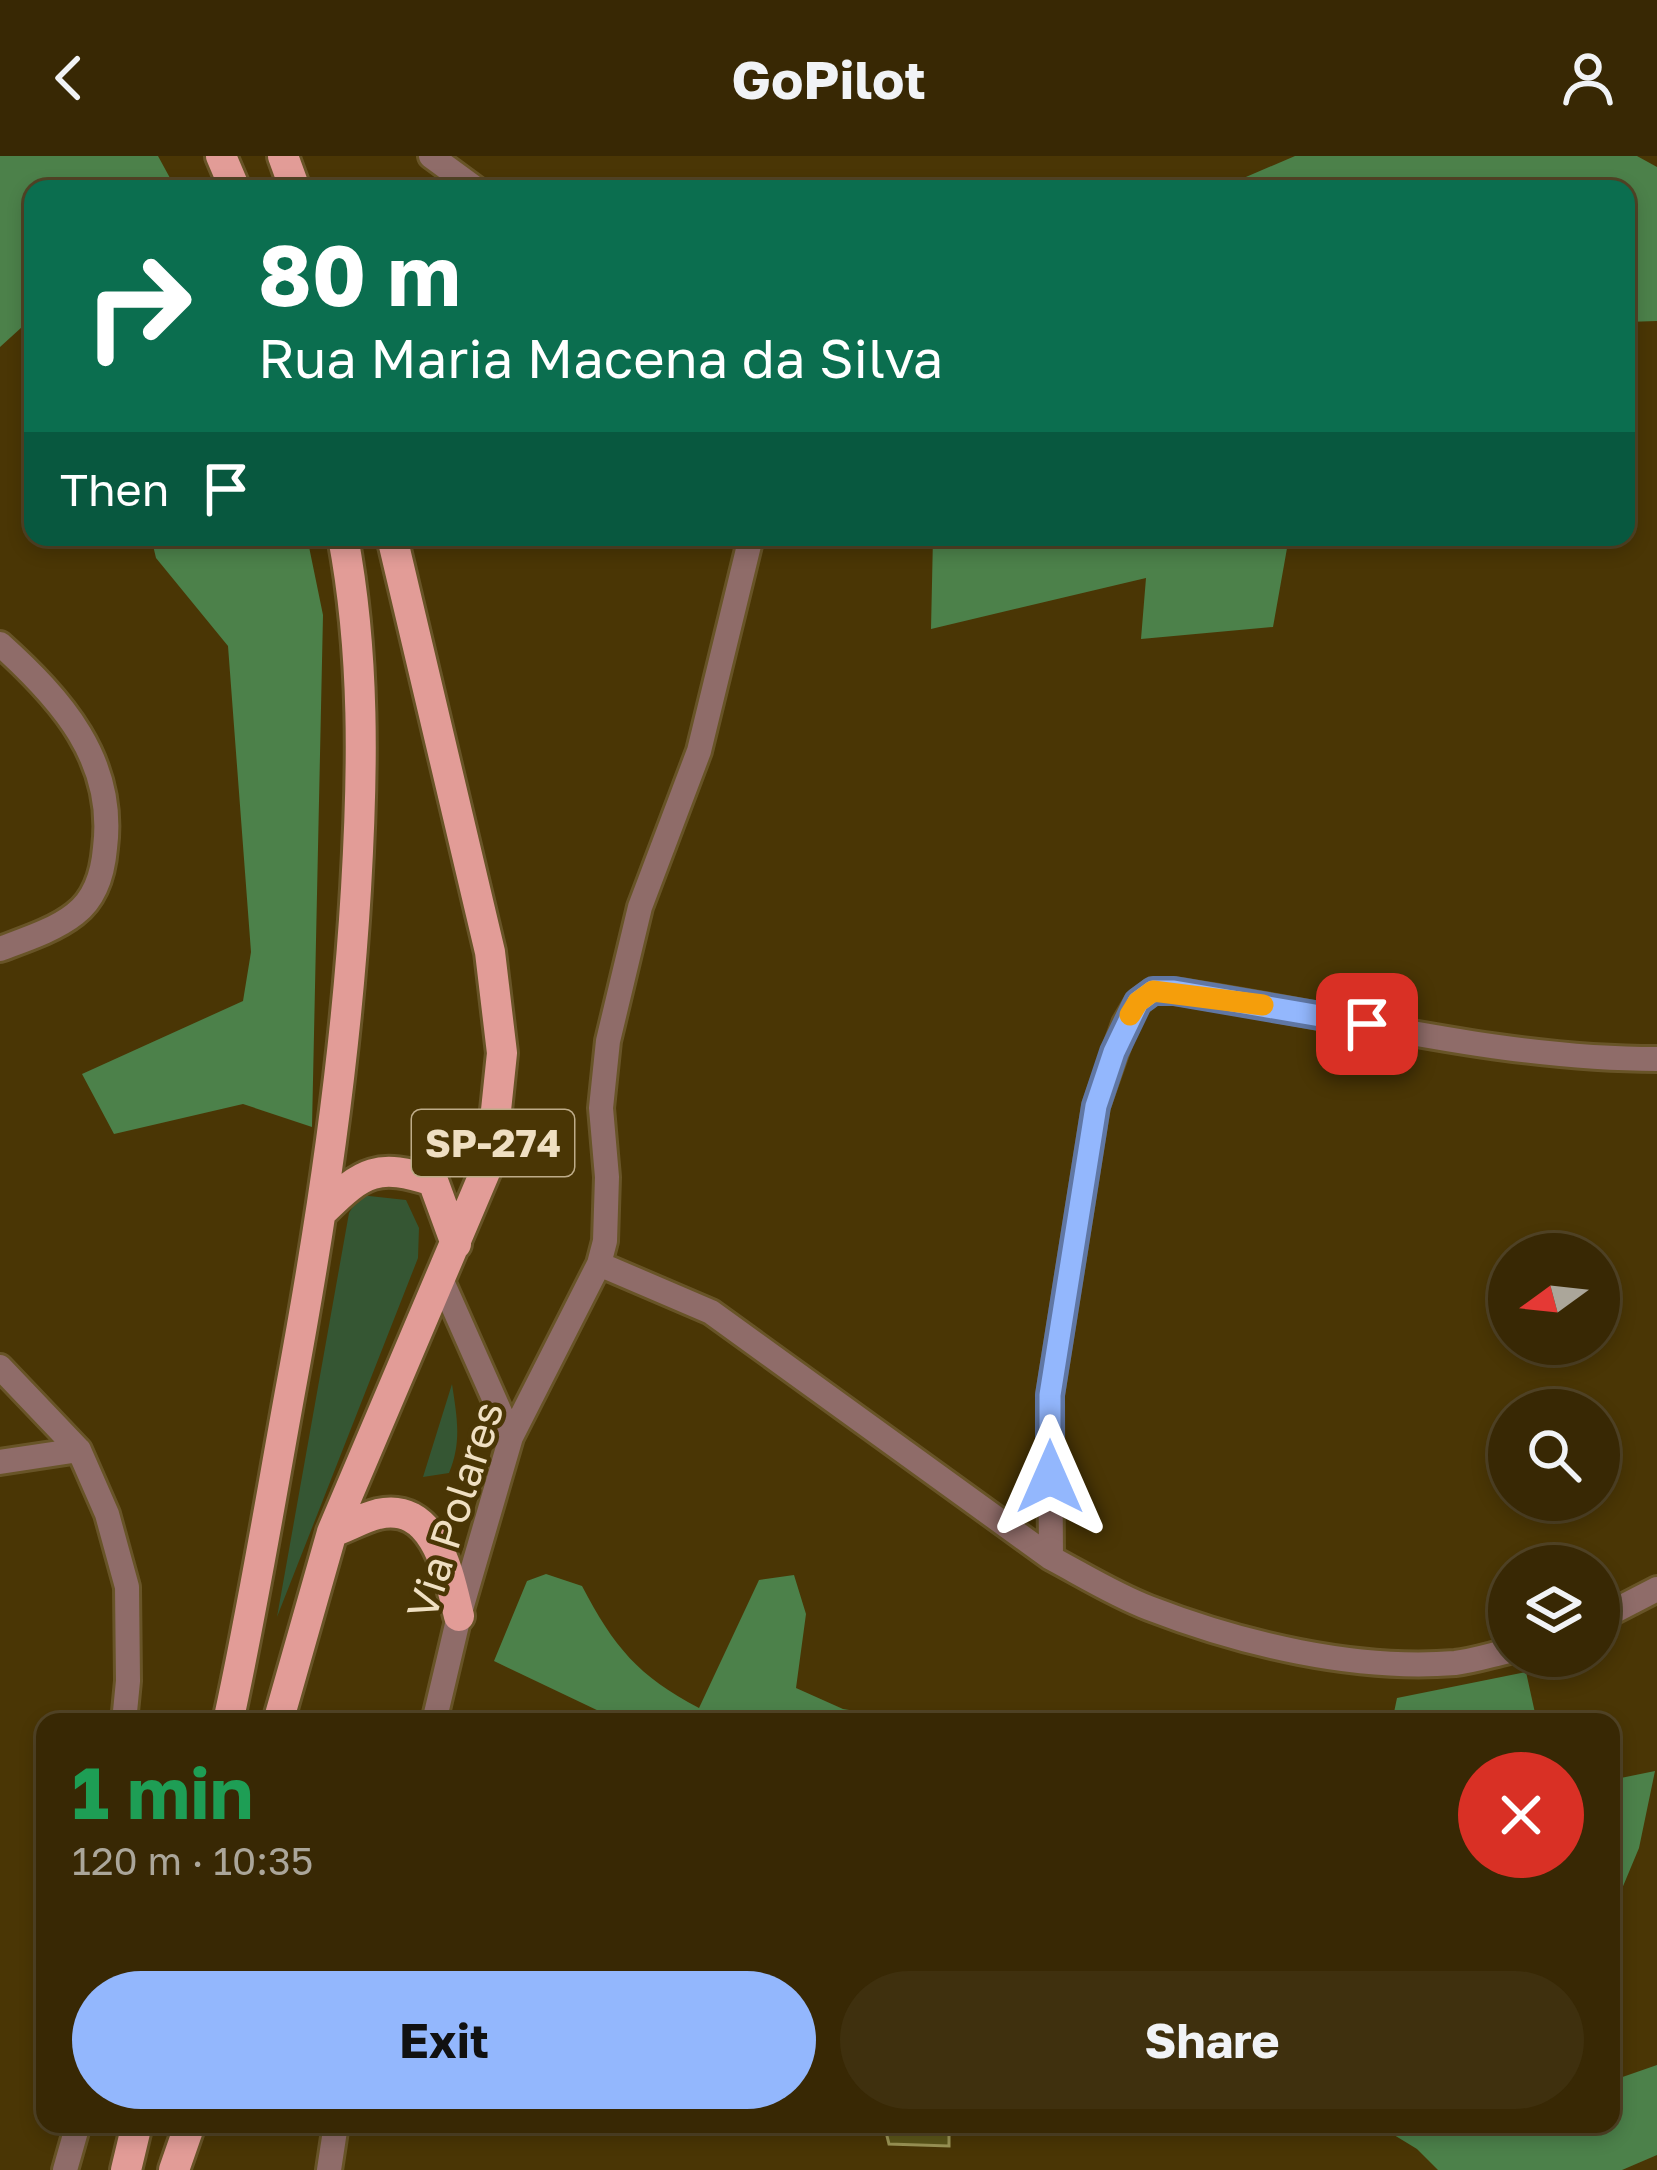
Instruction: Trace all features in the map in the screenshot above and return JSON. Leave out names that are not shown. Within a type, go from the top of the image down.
[{"type":"main road","points":[[230,1713],[324,1210],[349,1003],[362,704],[355,601],[345,546]]},
{"type":"main road","name":"SP-274","points":[[281,1713],[332,1532],[491,1158],[502,1053],[490,952],[394,546]]},
{"type":"main road","points":[[324,1210],[356,1178],[398,1170],[433,1181],[457,1244]]},
{"type":"main road","points":[[332,1532],[380,1514],[399,1514],[426,1528],[442,1553],[459,1616]]},
{"type":"main road","points":[[126,2170],[134,2133]]},
{"type":"main road","points":[[174,2170],[187,2133]]},
{"type":"street","points":[[431,156],[464,180]]},
{"type":"street","points":[[750,546],[698,752],[640,907],[608,1041],[601,1108],[607,1177],[605,1241],[599,1264],[711,1312],[1051,1558],[1147,1607],[1238,1636],[1331,1655],[1399,1663],[1459,1663],[1488,1656]]},
{"type":"street","points":[[0,644],[44,683],[94,756],[109,820],[104,865],[95,891],[76,913],[0,950]]},
{"type":"street","points":[[1051,1558],[1050,1395],[1096,1106],[1138,1002],[1153,991],[1174,991],[1498,1048],[1591,1059],[1657,1059]]},
{"type":"street","name":"Via Polares","points":[[436,1713],[511,1437],[599,1264]]},
{"type":"street","points":[[441,1279],[511,1437]]},
{"type":"street","points":[[0,1367],[79,1450],[107,1514],[128,1587],[125,1713]]},
{"type":"street","points":[[0,1462],[79,1450]]},
{"type":"street","points":[[1620,1608],[1657,1589]]},
{"type":"street","points":[[65,2170],[75,2133]]},
{"type":"street","points":[[329,2170],[335,2133]]},
{"type":"green space","points":[[0,156],[158,156],[171,180],[24,180],[24,325],[0,347]]},
{"type":"green space","points":[[1295,156],[1637,156],[1657,167],[1657,321],[1635,322],[1635,180],[1239,180]]},
{"type":"green space","points":[[153,546],[309,546],[323,615],[312,1127],[243,1104],[114,1134],[82,1074],[243,1001],[251,952],[228,646],[156,558]]},
{"type":"green space","points":[[933,546],[1287,546],[1273,627],[1141,639],[1146,578],[931,629]]},
{"type":"green space","points":[[360,1195],[406,1200],[419,1228],[418,1258],[277,1617],[349,1213]]},
{"type":"green space","points":[[452,1384],[457,1429],[453,1462],[449,1473],[423,1477]]},
{"type":"green space","points":[[546,1574],[582,1586],[630,1658],[659,1684],[699,1708],[759,1580],[794,1575],[806,1614],[796,1688],[843,1709],[868,1713],[603,1713],[494,1661],[527,1581]]},
{"type":"green space","points":[[1501,1677],[1527,1677],[1535,1713],[1394,1713],[1397,1698]]},
{"type":"green space","points":[[1655,1771],[1639,1848],[1620,1893],[1620,1778]]},
{"type":"green space","points":[[1657,2065],[1657,2155],[1622,2170],[1438,2170],[1391,2133],[1620,2133],[1620,2078]]},
{"type":"building","points":[[886,2133],[949,2133],[949,2146],[889,2144]]},
{"type":"slow traffic","points":[[1130,1015],[1153,991],[1263,1005]]},
{"type":"route","points":[[1050,1477],[1050,1395],[1096,1106],[1125,1024],[1138,1002],[1153,991],[1174,991],[1367,1024]]}]
